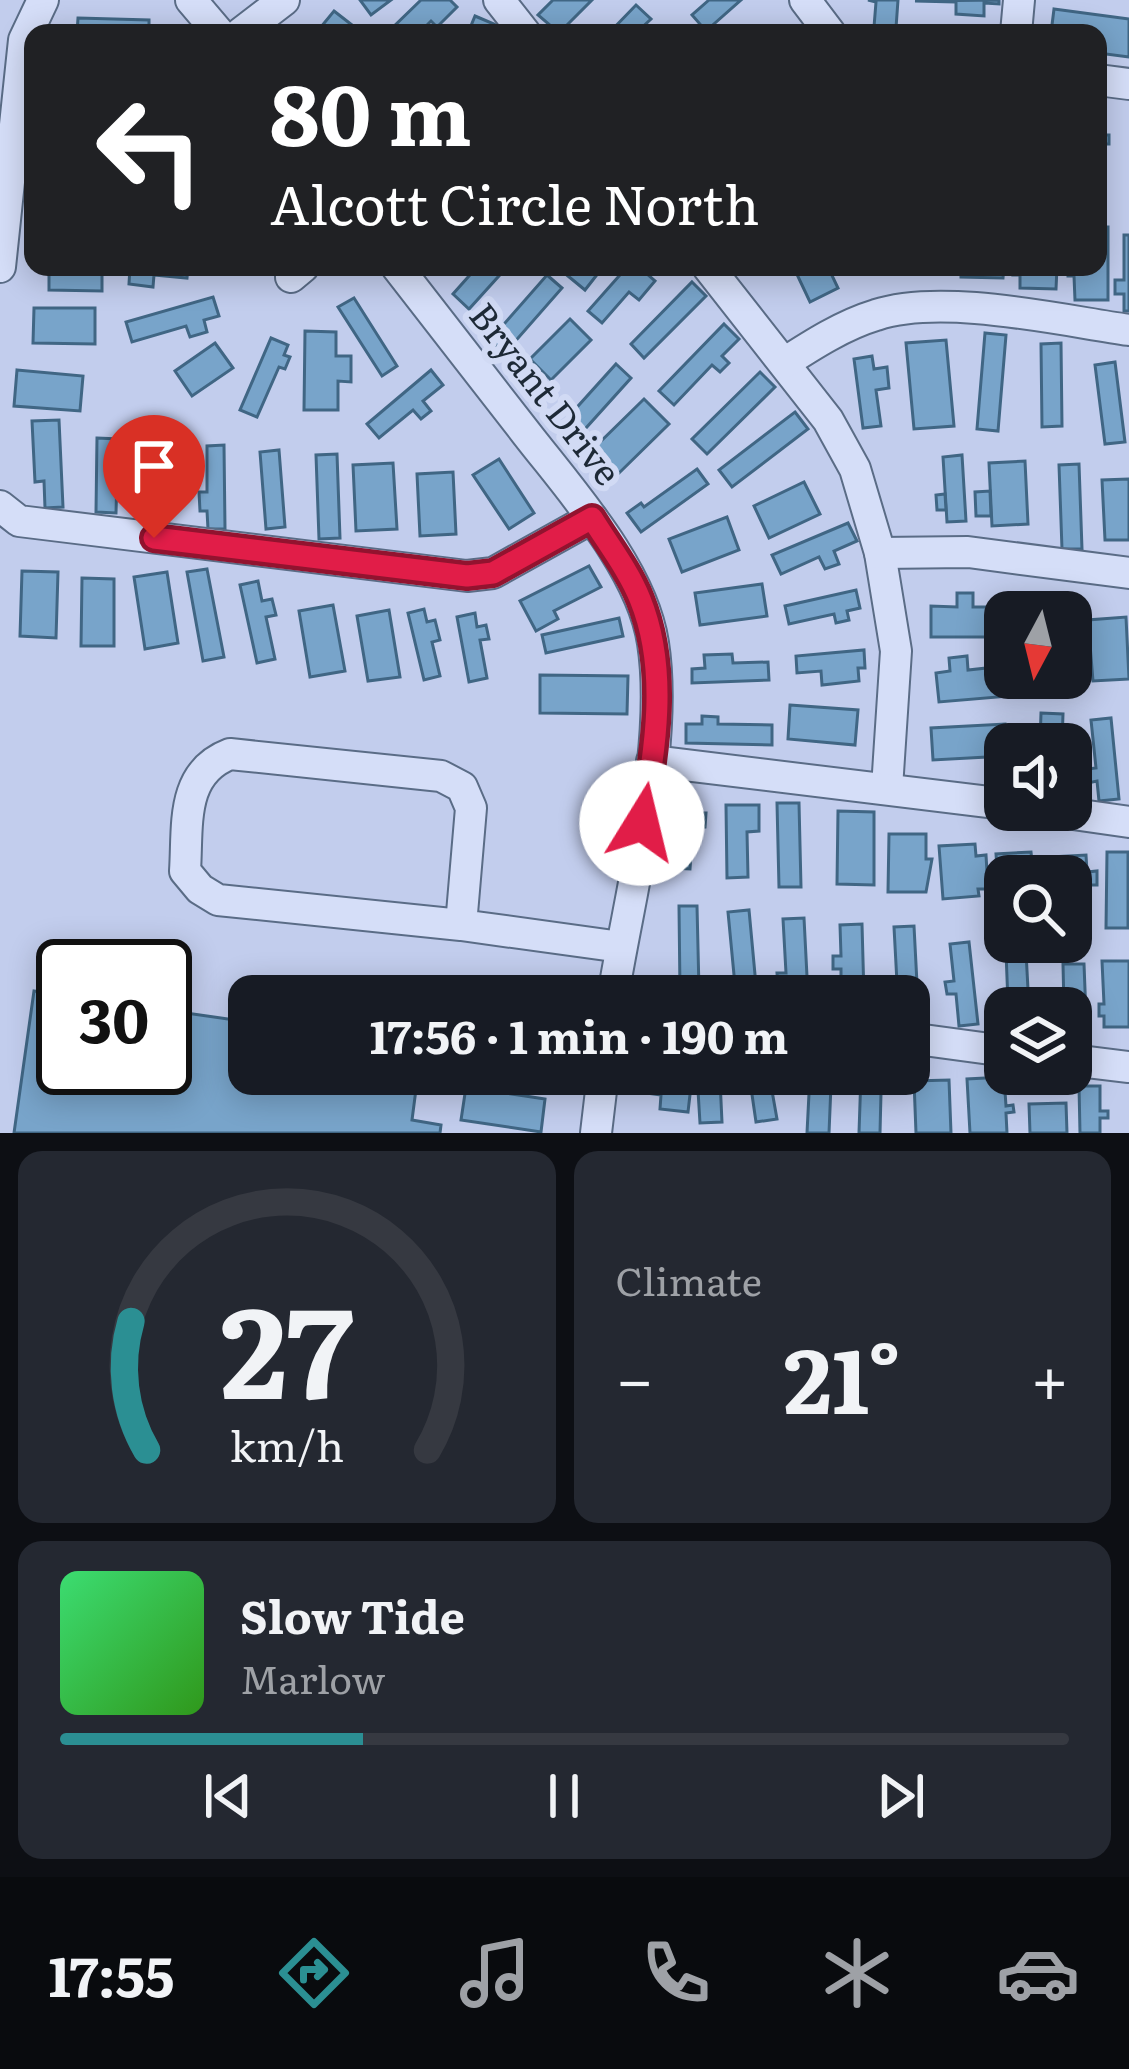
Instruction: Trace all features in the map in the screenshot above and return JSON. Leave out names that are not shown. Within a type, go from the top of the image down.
[{"type":"street","points":[[191,0],[211,24]]},
{"type":"street","points":[[253,24],[284,0]]},
{"type":"street","points":[[499,0],[518,24]]},
{"type":"street","points":[[805,0],[823,24]]},
{"type":"street","points":[[0,267],[24,40]]},
{"type":"street","name":"Bryant Drive","points":[[404,276],[592,518],[639,596],[653,638],[657,684],[652,761],[617,975]]},
{"type":"street","points":[[715,276],[828,420],[855,469],[880,553],[896,651],[887,788]]},
{"type":"street","points":[[784,363],[876,314],[916,308],[969,309],[1129,330]]},
{"type":"street","points":[[0,506],[19,521],[467,576],[493,573],[592,518]]},
{"type":"street","points":[[880,553],[968,552],[1129,573]]},
{"type":"street","points":[[461,925],[471,808],[462,788],[441,776],[230,754],[216,759],[190,792],[185,871],[200,889],[218,900],[621,947]]},
{"type":"street","points":[[652,761],[984,801]]},
{"type":"street","points":[[1092,817],[1129,822]]},
{"type":"street","points":[[930,1041],[984,1048]]},
{"type":"street","points":[[1092,1063],[1129,1067]]},
{"type":"street","points":[[596,1133],[601,1095]]},
{"type":"building","points":[[360,0],[391,0],[371,15]]},
{"type":"building","points":[[421,0],[450,0],[457,7],[440,24],[396,24]]},
{"type":"building","points":[[553,0],[592,0],[568,24],[548,24],[538,15]]},
{"type":"building","points":[[709,0],[741,0],[714,24],[700,24],[692,15]]},
{"type":"building","points":[[868,0],[898,0],[896,24],[874,24],[876,2]]},
{"type":"building","points":[[999,0],[999,4],[984,3],[984,16],[956,14],[956,2],[915,1]]},
{"type":"building","points":[[636,5],[651,19],[646,24],[618,24]]},
{"type":"building","points":[[1054,9],[1129,19],[1129,57],[1107,54],[1107,24],[1052,24]]},
{"type":"building","points":[[334,11],[351,24],[323,24]]},
{"type":"building","points":[[78,18],[149,20],[149,24],[78,24]]},
{"type":"building","points":[[1108,227],[1108,300],[1075,300],[1074,276],[1107,276]]},
{"type":"building","points":[[1124,235],[1129,235],[1129,311],[1124,311],[1124,294],[1115,294],[1115,280],[1124,280]]},
{"type":"building","points":[[49,276],[102,276],[102,291],[49,290]]},
{"type":"building","points":[[129,276],[154,276],[153,287],[129,284]]},
{"type":"building","points":[[469,276],[499,276],[469,309],[453,294]]},
{"type":"building","points":[[546,276],[562,288],[505,353],[490,340]]},
{"type":"building","points":[[568,276],[596,276],[585,290]]},
{"type":"building","points":[[619,276],[649,276],[655,281],[639,300],[629,292],[602,323],[588,311]]},
{"type":"building","points":[[798,276],[832,276],[838,288],[810,302]]},
{"type":"building","points":[[1020,276],[1057,276],[1056,289],[1020,288]]},
{"type":"building","points":[[692,282],[706,296],[644,358],[631,344]]},
{"type":"building","points":[[213,297],[219,316],[204,320],[207,332],[190,337],[186,326],[132,342],[126,322]]},
{"type":"building","points":[[354,298],[397,366],[382,376],[338,307]]},
{"type":"building","points":[[34,308],[95,308],[95,344],[33,343]]},
{"type":"building","points":[[570,319],[591,340],[551,380],[530,359]]},
{"type":"building","points":[[724,324],[739,339],[722,356],[729,363],[720,372],[712,365],[674,405],[659,391]]},
{"type":"building","points":[[305,331],[336,332],[336,356],[351,356],[351,382],[338,381],[338,410],[304,410]]},
{"type":"building","points":[[985,333],[1006,335],[998,431],[977,429]]},
{"type":"building","points":[[271,338],[288,345],[284,355],[290,357],[285,369],[279,367],[257,417],[240,410]]},
{"type":"building","points":[[946,340],[954,426],[914,429],[906,343]]},
{"type":"building","points":[[215,343],[233,368],[192,396],[175,371]]},
{"type":"building","points":[[1061,343],[1062,426],[1042,427],[1041,344]]},
{"type":"building","points":[[872,356],[874,369],[887,367],[889,388],[876,390],[881,426],[863,428],[854,359]]},
{"type":"building","points":[[1115,362],[1125,442],[1105,444],[1095,365]]},
{"type":"building","points":[[616,364],[631,378],[576,439],[561,425]]},
{"type":"building","points":[[17,370],[83,376],[80,411],[14,406]]},
{"type":"building","points":[[431,370],[443,385],[423,401],[431,411],[421,419],[413,410],[379,438],[367,424]]},
{"type":"building","points":[[760,372],[775,387],[707,454],[692,439]]},
{"type":"building","points":[[644,399],[669,424],[617,475],[592,450]]},
{"type":"building","points":[[795,412],[808,429],[732,487],[719,470]]},
{"type":"building","points":[[59,420],[63,507],[45,508],[44,481],[35,482],[32,421]]},
{"type":"building","points":[[169,432],[173,509],[154,510],[153,486],[144,486],[143,471],[152,471],[150,433]]},
{"type":"building","points":[[97,438],[118,439],[116,513],[96,512]]},
{"type":"building","points":[[224,445],[225,529],[208,529],[199,492],[207,492],[207,446]]},
{"type":"building","points":[[279,450],[285,527],[266,529],[260,452]]},
{"type":"building","points":[[337,454],[340,538],[319,539],[316,455]]},
{"type":"building","points":[[962,455],[966,521],[947,522],[943,457]]},
{"type":"building","points":[[499,459],[534,513],[509,529],[473,475]]},
{"type":"building","points":[[1025,461],[1028,524],[992,526],[989,463]]},
{"type":"building","points":[[393,463],[397,529],[356,531],[353,465]]},
{"type":"building","points":[[1079,464],[1082,549],[1062,549],[1059,465]]},
{"type":"building","points":[[697,469],[708,484],[641,532],[627,513],[641,503],[644,507]]},
{"type":"building","points":[[453,472],[456,534],[420,536],[417,474]]},
{"type":"building","points":[[1129,479],[1129,540],[1105,540],[1102,480]]},
{"type":"building","points":[[804,482],[820,514],[769,538],[754,506]]},
{"type":"building","points":[[990,491],[991,516],[976,516],[975,492]]},
{"type":"building","points":[[945,494],[946,510],[937,510],[936,495]]},
{"type":"building","points":[[727,517],[739,550],[682,572],[669,539]]},
{"type":"building","points":[[848,523],[857,541],[834,551],[839,564],[825,569],[819,557],[781,574],[772,555]]},
{"type":"building","points":[[589,566],[601,587],[554,611],[558,619],[536,631],[520,601]]},
{"type":"building","points":[[207,569],[224,657],[203,661],[187,572]]},
{"type":"building","points":[[22,571],[58,572],[56,638],[20,636]]},
{"type":"building","points":[[167,572],[178,643],[145,649],[134,577]]},
{"type":"building","points":[[82,578],[114,579],[114,646],[81,646]]},
{"type":"building","points":[[258,581],[262,601],[272,599],[276,615],[266,617],[275,659],[257,663],[240,585]]},
{"type":"building","points":[[762,584],[767,616],[700,625],[695,593]]},
{"type":"building","points":[[856,590],[860,608],[847,611],[849,620],[836,623],[834,614],[789,624],[785,606]]},
{"type":"building","points":[[957,593],[973,593],[973,607],[984,607],[984,637],[931,637],[931,606],[957,607]]},
{"type":"building","points":[[333,605],[345,671],[310,677],[299,611]]},
{"type":"building","points":[[424,609],[427,622],[435,620],[440,640],[432,642],[440,676],[424,680],[408,613]]},
{"type":"building","points":[[389,610],[400,677],[368,681],[357,616]]},
{"type":"building","points":[[475,613],[477,627],[486,625],[489,639],[480,640],[487,678],[469,682],[457,617]]},
{"type":"building","points":[[1126,617],[1129,679],[1093,681],[1092,620]]},
{"type":"building","points":[[619,618],[623,636],[546,653],[542,635]]},
{"type":"building","points":[[864,650],[865,668],[858,668],[859,681],[822,685],[821,671],[797,673],[796,656]]},
{"type":"building","points":[[732,654],[733,663],[768,662],[769,680],[692,683],[692,669],[705,668],[704,655]]},
{"type":"building","points":[[967,656],[968,670],[984,668],[984,698],[939,702],[936,673],[950,671],[949,658]]},
{"type":"building","points":[[540,675],[628,676],[627,714],[540,713]]},
{"type":"building","points":[[790,705],[858,710],[855,745],[788,739]]},
{"type":"building","points":[[1041,713],[1063,714],[1063,723],[1041,723]]},
{"type":"building","points":[[702,716],[718,717],[718,724],[772,725],[772,745],[686,743],[686,724],[702,724]]},
{"type":"building","points":[[1111,718],[1119,799],[1099,801],[1097,781],[1092,782],[1092,768],[1096,768],[1091,720]]},
{"type":"building","points":[[984,725],[984,757],[933,760],[931,728]]},
{"type":"building","points":[[676,803],[694,804],[694,813],[706,813],[705,827],[693,827],[690,869],[672,868]]},
{"type":"building","points":[[777,803],[799,803],[801,887],[779,887]]},
{"type":"building","points":[[726,805],[759,805],[759,831],[747,832],[748,877],[727,878]]},
{"type":"building","points":[[838,811],[874,812],[874,885],[837,884]]},
{"type":"building","points":[[889,834],[926,834],[926,859],[932,859],[926,892],[888,892]]},
{"type":"building","points":[[975,844],[976,856],[984,855],[984,889],[978,889],[979,896],[943,899],[939,846]]},
{"type":"building","points":[[1107,852],[1128,852],[1128,928],[1106,928]]},
{"type":"building","points":[[679,906],[697,906],[699,975],[680,975]]},
{"type":"building","points":[[749,910],[755,975],[734,975],[728,912]]},
{"type":"building","points":[[804,918],[807,975],[777,975],[786,973],[783,919]]},
{"type":"building","points":[[862,924],[863,975],[841,975],[841,969],[833,969],[833,956],[841,956],[840,925]]},
{"type":"building","points":[[914,926],[917,975],[897,975],[894,927]]},
{"type":"building","points":[[969,942],[978,1024],[959,1026],[956,994],[947,994],[945,982],[954,981],[950,944]]},
{"type":"building","points":[[1102,961],[1129,961],[1129,1027],[1104,1027],[1104,1016],[1099,1016],[1099,1004],[1104,1004]]},
{"type":"building","points":[[1006,963],[1027,963],[1028,987],[1007,987]]},
{"type":"building","points":[[1063,964],[1084,964],[1085,987],[1064,987]]},
{"type":"building","points":[[34,991],[36,1095],[192,1095],[192,1014],[228,1019],[228,1095],[415,1095],[412,1120],[441,1125],[440,1133],[14,1133]]},
{"type":"building","points":[[984,1078],[984,1095],[1005,1095],[1006,1106],[1013,1105],[1014,1112],[1006,1113],[1007,1133],[970,1133],[967,1079]]},
{"type":"building","points":[[949,1080],[951,1133],[916,1133],[915,1095],[930,1095],[930,1081]]},
{"type":"building","points":[[1092,1086],[1100,1086],[1100,1111],[1108,1111],[1108,1118],[1100,1118],[1100,1133],[1080,1133],[1079,1095],[1092,1095]]},
{"type":"building","points":[[465,1095],[545,1099],[541,1132],[461,1120]]},
{"type":"building","points":[[661,1095],[690,1095],[688,1112],[660,1109]]},
{"type":"building","points":[[698,1095],[721,1095],[722,1122],[700,1123]]},
{"type":"building","points":[[752,1095],[773,1095],[777,1119],[756,1122]]},
{"type":"building","points":[[809,1095],[831,1095],[829,1133],[807,1133]]},
{"type":"building","points":[[860,1095],[881,1095],[880,1133],[859,1133]]},
{"type":"building","points":[[1066,1103],[1067,1133],[1030,1133],[1029,1104]]},
{"type":"route","points":[[154,538],[467,576],[493,573],[592,518],[639,596],[653,638],[657,684],[642,823]]}]
